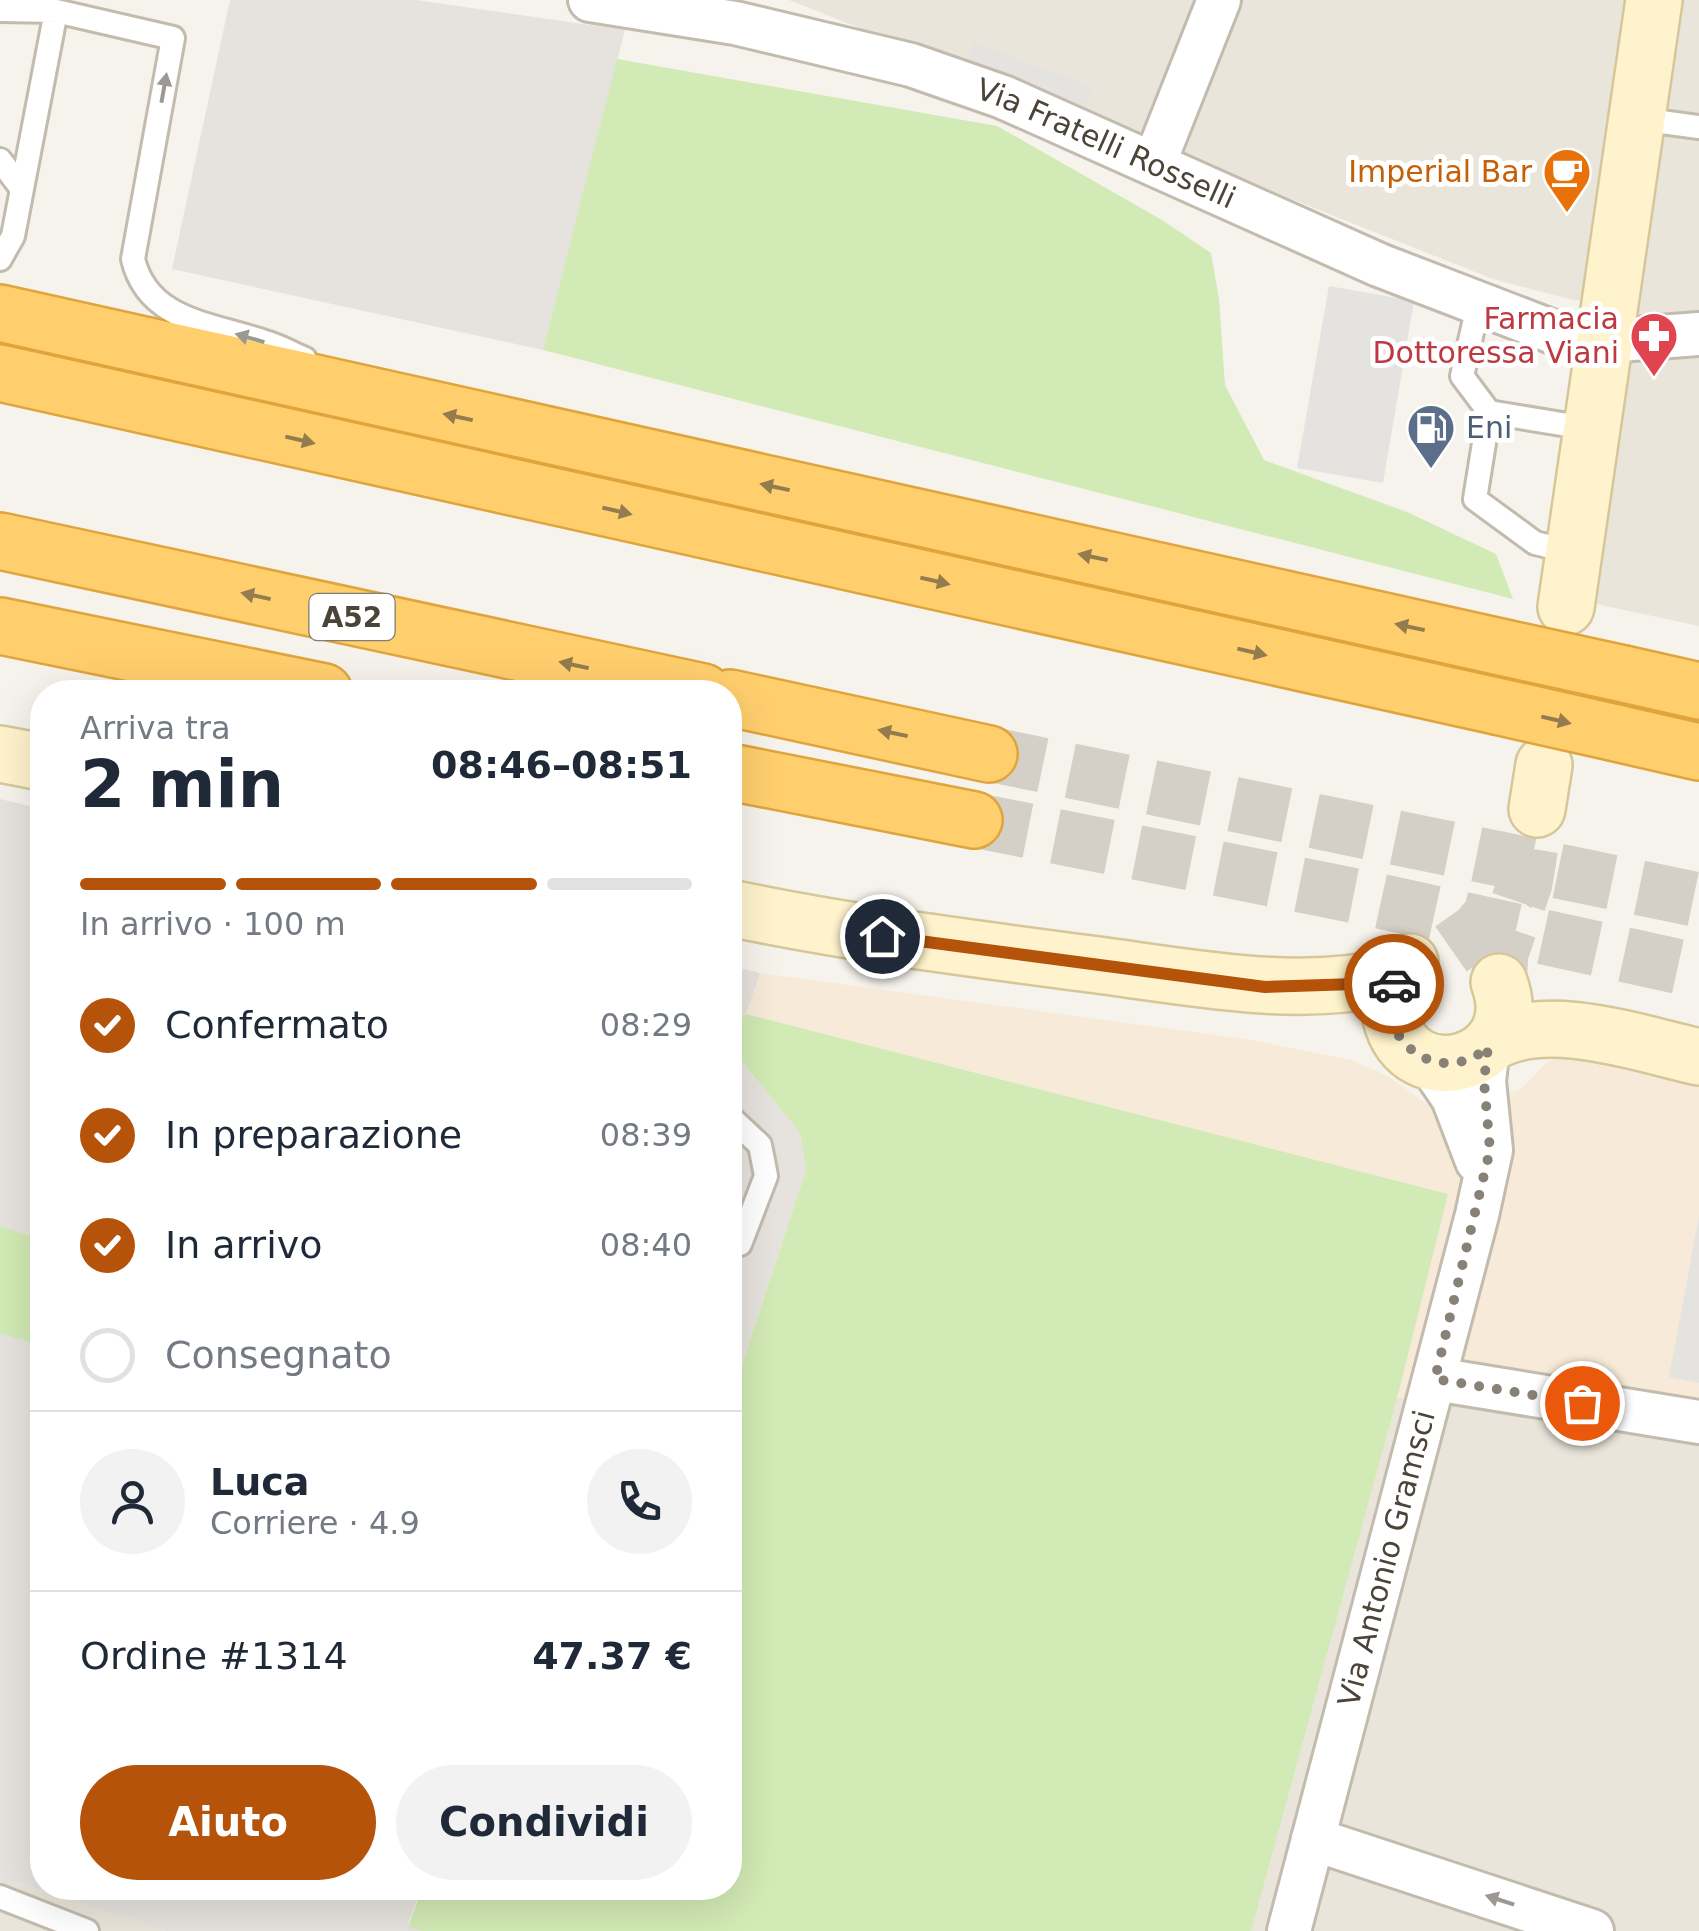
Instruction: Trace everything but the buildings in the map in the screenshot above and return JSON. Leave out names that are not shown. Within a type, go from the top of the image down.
[{"type":"highway","points":[[0,313],[1699,690]]},
{"type":"highway","points":[[0,373],[1699,752]]},
{"type":"highway","points":[[0,396],[228,424]]},
{"type":"highway","name":"A52","points":[[0,541],[647,680]]},
{"type":"highway","points":[[0,626],[263,680]]},
{"type":"highway","points":[[0,636],[114,651]]},
{"type":"highway","points":[[742,701],[989,754]]},
{"type":"highway","points":[[742,774],[974,820]]},
{"type":"street","name":"Via Fratelli Rosselli","points":[[590,0],[735,23],[910,66],[1003,97],[1378,265],[1553,332],[1606,342],[1699,334]]},
{"type":"street","points":[[1566,607],[1654,0]]},
{"type":"street","points":[[1154,164],[1215,6]]},
{"type":"street","points":[[0,754],[30,760]]},
{"type":"street","points":[[742,914],[1265,987],[1355,984],[1404,969],[1389,1002],[1412,1047],[1463,1120],[1483,1186]]},
{"type":"street","points":[[1265,987],[1363,1019],[1447,1064],[1464,1062],[1496,1016],[1506,1034],[1537,1030],[1590,1033],[1699,1057]]},
{"type":"street","name":"Via Antonio Gramsci","points":[[1289,1931],[1483,1186],[1490,1150],[1484,1081],[1496,1016]]},
{"type":"street","points":[[1435,1379],[1699,1422]]},
{"type":"street","points":[[1313,1839],[1592,1931]]},
{"type":"lane","points":[[0,10],[56,11],[174,38],[133,259],[138,280],[168,309],[270,344],[404,405]]},
{"type":"lane","points":[[0,259],[13,236],[56,11]]},
{"type":"lane","points":[[1639,119],[1699,127]]},
{"type":"lane","points":[[0,160],[22,190]]},
{"type":"lane","points":[[1478,306],[1462,376],[1488,412],[1475,498],[1535,543],[1573,552]]},
{"type":"lane","points":[[1488,412],[1592,429]]},
{"type":"lane","points":[[742,1128],[760,1145],[766,1176],[742,1239]]},
{"type":"lane","points":[[0,1897],[88,1931]]},
{"type":"shaded area","points":[[230,0],[416,0],[625,30],[543,350],[172,269]]},
{"type":"shaded area","points":[[789,0],[1699,0],[1699,626],[1587,602],[1632,306],[1573,300],[1493,279]]},
{"type":"shaded area","points":[[974,43],[1092,87],[1085,106],[966,62]]},
{"type":"shaded area","points":[[1329,286],[1414,301],[1383,483],[1297,468]]},
{"type":"shaded area","points":[[0,799],[30,806],[30,1887],[16,1882],[0,1893]]},
{"type":"shaded area","points":[[742,969],[760,973],[742,1018]]},
{"type":"shaded area","points":[[760,973],[1252,1040],[1351,1060],[1386,1075],[1427,1104],[1472,1108],[1521,1089],[1549,1060],[1575,1054],[1699,1082],[1699,1439],[1394,1397],[1448,1194],[746,1014]]},
{"type":"shaded area","points":[[742,1062],[800,1133],[806,1170],[742,1365]]},
{"type":"shaded area","points":[[1699,1216],[1699,1383],[1669,1377]]},
{"type":"shaded area","points":[[1394,1397],[1699,1439],[1699,1931],[1250,1931]]},
{"type":"shaded area","points":[[15,1882],[30,1887],[30,1900],[70,1900],[166,1931],[0,1931],[0,1893]]},
{"type":"shaded area","points":[[71,1900],[417,1900],[408,1924],[433,1931],[166,1931]]},
{"type":"green space","points":[[617,59],[997,126],[1162,220],[1211,253],[1219,299],[1225,385],[1264,460],[1407,512],[1496,554],[1513,599],[543,350]]},
{"type":"green space","points":[[746,1014],[1448,1194],[1400,1387],[1251,1931],[422,1931],[408,1927],[418,1900],[742,1900],[742,1365],[806,1170],[800,1133],[742,1062],[742,1018]]},
{"type":"green space","points":[[0,1226],[30,1236],[30,1342],[0,1333]]},
{"type":"tunnel","points":[[989,754],[1699,900]]},
{"type":"tunnel","points":[[1499,982],[1501,953],[1525,883],[1537,809]]},
{"type":"tunnel","points":[[974,820],[1366,898],[1699,971]]},
{"type":"tunnel","points":[[1451,949],[1478,930],[1514,885]]},
{"type":"way so far","points":[[1394,984],[1389,1002],[1393,1026],[1404,1046],[1416,1055],[1434,1063],[1451,1064],[1471,1059],[1488,1047],[1484,1081],[1490,1150],[1435,1379],[1582,1403]]},
{"type":"place","name":"Imperial Bar","points":[[1567,214]]},
{"type":"place","name":"Farmacia Dottoressa Viani","points":[[1654,378]]},
{"type":"place","name":"Eni","points":[[1431,470]]},
{"type":"route","points":[[882,936],[1265,987],[1355,984],[1398,975],[1394,984]]}]
